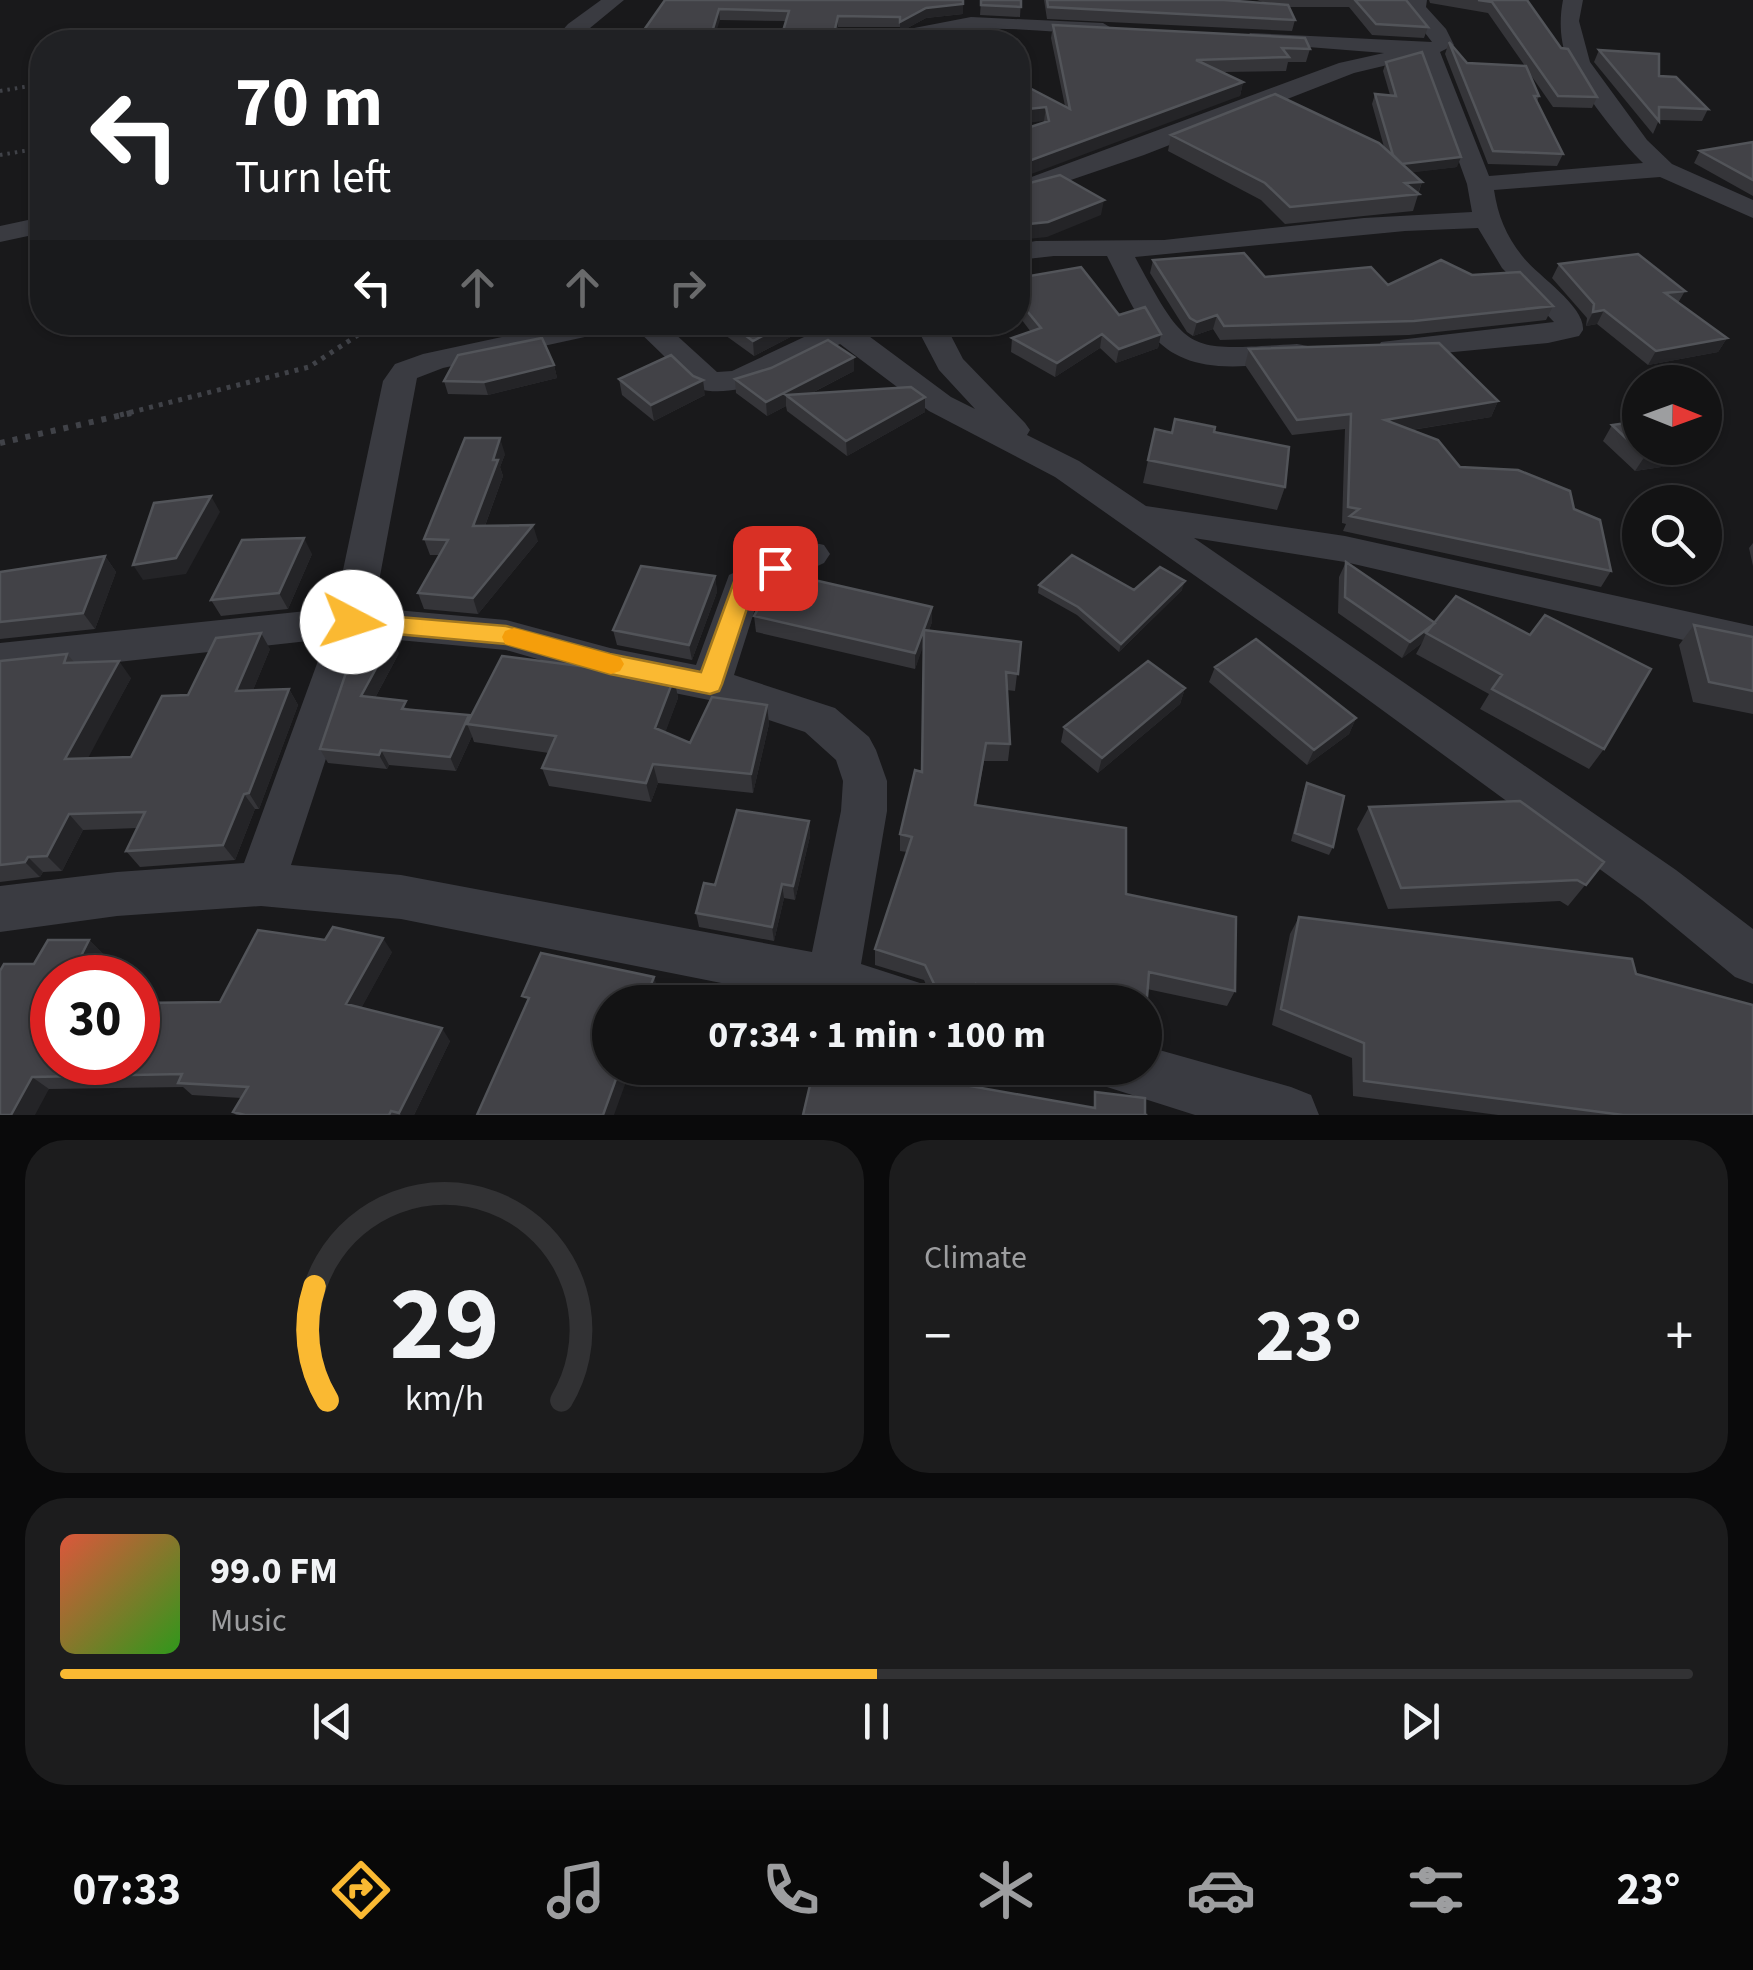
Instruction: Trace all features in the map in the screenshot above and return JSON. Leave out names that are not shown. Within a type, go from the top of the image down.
[{"type":"street","points":[[573,30],[614,0]]},
{"type":"street","points":[[1030,186],[1136,150],[1347,68],[1429,50],[1445,42],[1416,8],[1417,0]]},
{"type":"street","points":[[1573,0],[1569,21],[1579,62],[1638,146],[1663,169],[1753,210]]},
{"type":"street","points":[[925,30],[963,24],[1127,30]]},
{"type":"street","points":[[1238,36],[1429,50]]},
{"type":"street","points":[[1355,352],[1568,330],[1569,320],[1512,262],[1486,220],[1480,184],[1429,50]]},
{"type":"street","points":[[1480,184],[1663,169]]},
{"type":"street","points":[[1030,252],[1264,239],[1424,220],[1486,220]]},
{"type":"street","points":[[0,234],[30,228]]},
{"type":"street","points":[[1117,249],[1141,294],[1183,350],[1210,355],[1319,353]]},
{"type":"street","points":[[261,884],[352,622],[399,381],[406,371],[553,335]]},
{"type":"street","points":[[658,335],[709,382],[721,383],[738,380],[821,335]]},
{"type":"street","points":[[847,335],[940,404],[1029,447],[1136,516],[1643,873],[1753,960]]},
{"type":"street","points":[[936,335],[950,363],[1029,447]]},
{"type":"street","points":[[1136,516],[1345,549],[1753,641]]},
{"type":"street","points":[[710,684],[743,585],[811,554]]},
{"type":"street","points":[[0,659],[352,622],[506,635],[610,664],[710,684],[820,720],[854,750],[865,781],[864,810],[832,981]]},
{"type":"street","points":[[0,909],[117,894],[261,884],[402,896],[846,985]]},
{"type":"street","points":[[1162,1078],[1291,1115]]},
{"type":"path","points":[[0,92],[30,86]]},
{"type":"path","points":[[0,155],[30,150]]},
{"type":"path","points":[[0,444],[239,388],[309,367],[358,335]]},
{"type":"building","points":[[665,0],[963,0],[963,4],[926,8],[900,22],[900,17],[838,16],[835,30],[783,30],[789,11],[719,9],[713,30],[644,30]]},
{"type":"building","points":[[981,0],[1021,0],[1021,7],[981,5]]},
{"type":"building","points":[[1047,0],[1224,0],[1288,5],[1295,20],[1048,7]]},
{"type":"building","points":[[1355,0],[1406,0],[1428,27],[1376,24]]},
{"type":"building","points":[[1478,0],[1527,0],[1561,48],[1568,49],[1597,97],[1558,96],[1492,2]]},
{"type":"building","points":[[1053,25],[1305,38],[1310,49],[1282,48],[1289,57],[1196,60],[1243,82],[1030,161],[1030,127],[1049,121],[1046,107],[1030,109],[1030,88],[1070,109]]},
{"type":"building","points":[[1449,42],[1467,63],[1526,66],[1539,96],[1534,96],[1563,154],[1493,151]]},
{"type":"building","points":[[1599,50],[1659,54],[1659,76],[1676,77],[1708,109],[1659,107],[1659,121]]},
{"type":"building","points":[[1422,52],[1461,157],[1402,164],[1393,155],[1375,94],[1396,96],[1386,62]]},
{"type":"building","points":[[1275,94],[1379,143],[1422,182],[1405,183],[1419,194],[1290,207],[1265,183],[1171,135]]},
{"type":"building","points":[[1753,142],[1753,180],[1700,151]]},
{"type":"building","points":[[1060,175],[1104,200],[1048,222],[1030,224],[1030,183]]},
{"type":"building","points":[[1244,253],[1265,277],[1371,267],[1388,285],[1441,260],[1472,275],[1520,272],[1553,306],[1414,321],[1224,326],[1217,315],[1197,322],[1190,318],[1153,260]]},
{"type":"building","points":[[1638,254],[1685,291],[1665,293],[1727,338],[1656,351],[1604,310],[1593,312],[1594,304],[1559,264]]},
{"type":"building","points":[[1081,267],[1119,315],[1145,307],[1161,334],[1119,349],[1102,334],[1057,363],[1012,338],[1030,335],[1041,328],[1030,315],[1030,276]]},
{"type":"building","points":[[542,338],[554,365],[484,382],[444,381],[458,355]]},
{"type":"building","points":[[828,340],[854,357],[766,402],[735,379],[771,368]]},
{"type":"building","points":[[1439,343],[1498,401],[1385,420],[1438,440],[1460,467],[1518,470],[1570,491],[1574,509],[1600,520],[1611,571],[1350,516],[1359,509],[1348,507],[1351,414],[1297,420],[1249,349]]},
{"type":"building","points":[[671,355],[693,376],[703,380],[651,405],[619,379]]},
{"type":"building","points":[[911,387],[925,397],[846,441],[786,395]]},
{"type":"building","points":[[1175,419],[1215,427],[1214,432],[1289,447],[1285,487],[1148,460],[1155,429],[1172,433]]},
{"type":"building","points":[[465,438],[500,438],[493,460],[498,460],[473,526],[533,525],[473,598],[418,593],[448,540],[424,539]]},
{"type":"building","points":[[211,496],[176,558],[133,565],[154,503]]},
{"type":"building","points":[[304,538],[279,593],[211,600],[242,540]]},
{"type":"building","points":[[1072,555],[1134,590],[1160,567],[1185,581],[1121,644],[1078,607],[1039,585]]},
{"type":"building","points":[[105,556],[83,613],[0,622],[0,572]]},
{"type":"building","points":[[1346,562],[1435,623],[1410,642],[1345,597]]},
{"type":"building","points":[[641,566],[715,576],[689,645],[613,630]]},
{"type":"building","points":[[779,572],[932,607],[915,653],[754,616]]},
{"type":"building","points":[[1456,596],[1530,635],[1545,615],[1651,669],[1604,749],[1492,689],[1502,675],[1426,633]]},
{"type":"building","points":[[1694,625],[1753,637],[1753,691],[1709,682]]},
{"type":"building","points":[[368,627],[392,639],[361,696],[406,701],[402,709],[469,715],[450,757],[320,749],[351,658]]},
{"type":"building","points":[[924,630],[1021,642],[1018,674],[1006,672],[1010,744],[986,743],[975,805],[1126,828],[1126,894],[1236,917],[1235,991],[1149,972],[1148,985],[935,985],[925,965],[875,949],[912,837],[900,834],[915,770],[922,772]]},
{"type":"building","points":[[261,633],[236,691],[289,689],[249,793],[244,794],[223,845],[126,851],[145,812],[69,814],[47,856],[0,865],[0,661],[67,654],[64,663],[119,661],[65,759],[131,757],[162,696],[188,695],[216,638]]},
{"type":"building","points":[[1256,639],[1356,718],[1314,750],[1215,667]]},
{"type":"building","points":[[502,656],[587,667],[596,662],[674,678],[655,728],[690,743],[712,697],[767,705],[751,774],[653,764],[646,783],[542,768],[556,736],[467,724]]},
{"type":"building","points":[[1148,661],[1185,688],[1102,758],[1064,727]]},
{"type":"building","points":[[1307,783],[1344,796],[1333,847],[1295,833]]},
{"type":"building","points":[[1520,801],[1604,862],[1586,885],[1577,880],[1401,888],[1369,807]]},
{"type":"building","points":[[737,810],[809,821],[793,886],[782,884],[772,927],[696,913],[704,883],[715,885]]},
{"type":"building","points":[[1299,917],[1632,959],[1636,974],[1753,1005],[1753,1115],[1623,1115],[1364,1081],[1364,1043],[1281,1009]]},
{"type":"building","points":[[333,927],[383,938],[346,1004],[442,1028],[399,1113],[245,1115],[233,1112],[248,1087],[178,1083],[182,1074],[160,1074],[160,1003],[220,1002],[258,930],[325,940]]},
{"type":"building","points":[[48,940],[89,940],[82,955],[39,955]]},
{"type":"building","points":[[541,953],[654,977],[651,985],[592,985],[592,1085],[614,1085],[603,1115],[477,1115],[529,998],[522,996]]},
{"type":"building","points":[[4,964],[30,964],[30,1081],[11,1115],[0,1115],[0,971]]},
{"type":"building","points":[[810,1085],[965,1085],[1095,1108],[1095,1092],[1145,1098],[1147,1115],[803,1115]]},
{"type":"slow traffic","points":[[514,637],[611,664]]},
{"type":"route","points":[[352,622],[506,635],[610,664],[710,684],[743,585],[775,568]]}]
